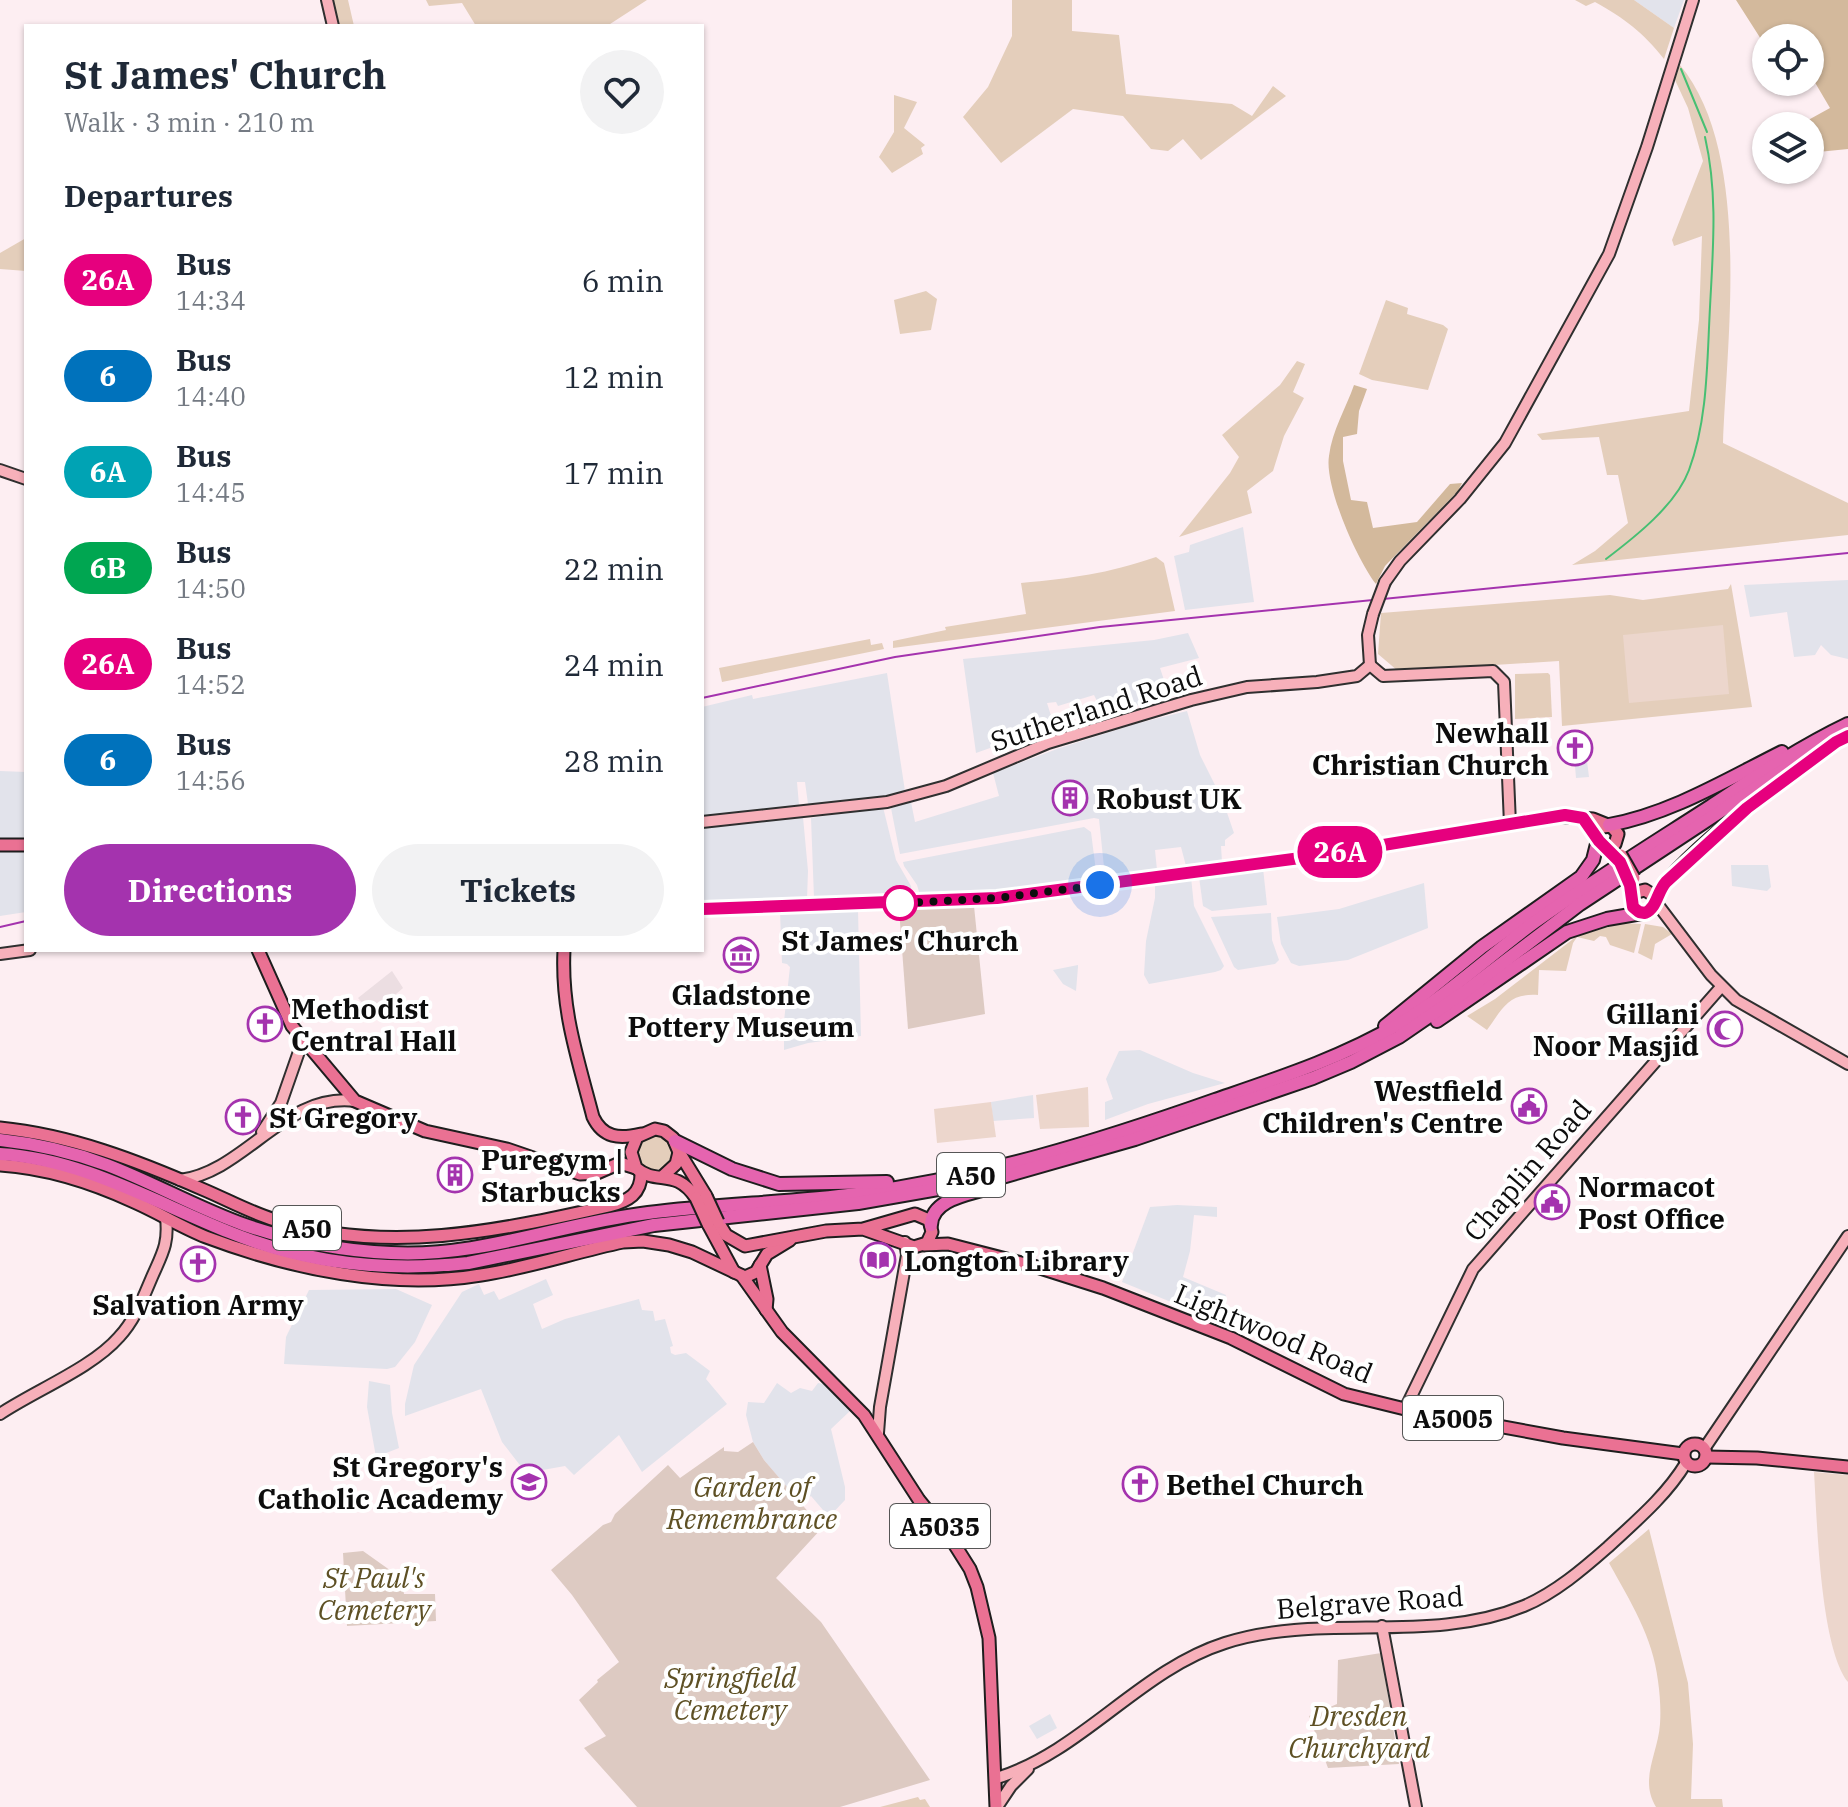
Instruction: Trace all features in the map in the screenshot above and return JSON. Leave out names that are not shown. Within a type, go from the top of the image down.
[{"type":"highway","points":[[1608,825],[1640,818],[1684,801],[1848,723]]},
{"type":"highway","name":"A50","points":[[0,1140],[84,1156],[221,1216],[283,1237],[355,1251],[398,1254],[484,1247],[645,1213],[852,1194],[1003,1168],[1112,1135],[1313,1067],[1350,1051],[1426,1007],[1538,920],[1599,879],[1750,780],[1848,723]]},
{"type":"highway","name":"A50","points":[[0,1154],[61,1164],[94,1174],[230,1233],[278,1249],[362,1266],[438,1266],[654,1225],[908,1196],[995,1179],[1066,1160],[1285,1088],[1351,1062],[1436,1013],[1580,904],[1782,771],[1848,735]]},
{"type":"highway","points":[[1653,898],[1726,826],[1836,742]]},
{"type":"highway","points":[[1313,1067],[1380,1029],[1482,947],[1581,877],[1601,842]]},
{"type":"highway","points":[[1351,1062],[1396,1043],[1457,1009],[1559,936],[1607,919],[1644,913]]},
{"type":"highway","points":[[677,1146],[779,1184],[845,1185],[961,1177]]},
{"type":"highway","points":[[932,1226],[934,1213],[945,1203],[1066,1160]]},
{"type":"main road","points":[[704,909],[997,898],[1323,855],[1560,815],[1583,818],[1616,829],[1619,857]]},
{"type":"main road","points":[[1583,818],[1601,842],[1619,857],[1631,879],[1653,898]]},
{"type":"main road","points":[[1601,842],[1599,831],[1608,825]]},
{"type":"main road","points":[[1601,842],[1613,845],[1618,839]]},
{"type":"main road","points":[[0,845],[24,845]]},
{"type":"main road","points":[[1631,879],[1634,909],[1644,913],[1652,909],[1653,898]]},
{"type":"main road","points":[[1632,899],[1640,890],[1653,898]]},
{"type":"main road","points":[[259,952],[285,1013],[303,1040],[355,1101],[425,1131],[507,1149],[580,1174],[597,1173],[620,1163],[650,1176],[663,1176],[685,1184],[701,1197]]},
{"type":"main road","points":[[564,952],[565,1011],[593,1117],[602,1131],[609,1136],[659,1130],[668,1133],[713,1223],[720,1248],[740,1276],[753,1275],[775,1248],[790,1240]]},
{"type":"main road","name":"A50","points":[[0,1128],[41,1133],[79,1143],[180,1180],[275,1220],[327,1233],[385,1239],[509,1228],[617,1204],[638,1190],[638,1170]]},
{"type":"main road","points":[[638,1170],[631,1152],[634,1141],[641,1134]]},
{"type":"main road","points":[[663,1176],[672,1169],[677,1146]]},
{"type":"main road","name":"A50","points":[[0,1165],[75,1179],[114,1193],[222,1243],[313,1268],[405,1279],[446,1279],[482,1275],[623,1242],[643,1241],[692,1252],[740,1276]]},
{"type":"main road","points":[[730,1262],[734,1251],[746,1246],[826,1231],[863,1229],[921,1215],[948,1244]]},
{"type":"main road","points":[[904,1242],[900,1230],[908,1217]]},
{"type":"main road","points":[[713,1223],[729,1238],[758,1254],[767,1299],[766,1310]]},
{"type":"main road","points":[[863,1229],[914,1247],[924,1245],[931,1236],[932,1226]]},
{"type":"main road","name":"Lightwood Road","points":[[924,1245],[948,1244],[1103,1288],[1231,1338],[1344,1394],[1405,1409],[1684,1458]]},
{"type":"main road","name":"A5035","points":[[740,1276],[782,1332],[866,1417],[919,1500],[962,1554],[977,1587],[989,1638],[997,1807]]},
{"type":"main road","name":"A5005","points":[[1705,1453],[1703,1464],[1697,1467],[1684,1458],[1689,1446],[1694,1444],[1705,1453],[1848,1467]]},
{"type":"street","points":[[327,0],[333,24]]},
{"type":"street","points":[[1510,824],[1508,746],[1504,682],[1501,677],[1493,671],[1383,676],[1370,665],[1368,635],[1385,582],[1400,561],[1460,499],[1505,443],[1609,254],[1647,147],[1693,0]]},
{"type":"street","points":[[0,470],[24,478]]},
{"type":"street","name":"Sutherland Road","points":[[704,822],[887,802],[946,786],[1048,743],[1191,700],[1247,687],[1357,676],[1370,665]]},
{"type":"street","points":[[1653,898],[1721,987],[1741,1004],[1848,1064]]},
{"type":"street","points":[[1644,913],[1672,924]]},
{"type":"street","points":[[0,954],[24,951]]},
{"type":"street","name":"Chaplin Road","points":[[1405,1409],[1473,1269],[1721,987]]},
{"type":"street","points":[[259,1137],[281,1103],[303,1040]]},
{"type":"street","points":[[180,1180],[212,1172],[259,1137],[316,1106],[340,1100],[355,1101]]},
{"type":"street","points":[[281,1103],[288,1119]]},
{"type":"street","points":[[212,1172],[209,1182],[216,1195]]},
{"type":"street","points":[[0,1414],[85,1364],[119,1337],[138,1310],[168,1237],[166,1218]]},
{"type":"street","points":[[168,1237],[184,1228]]},
{"type":"street","points":[[1705,1453],[1848,1236]]},
{"type":"street","points":[[878,1433],[905,1270],[907,1255],[904,1242]]},
{"type":"street","points":[[905,1270],[924,1245]]},
{"type":"street","points":[[866,1417],[880,1407]]},
{"type":"street","name":"Belgrave Road","points":[[997,1807],[1011,1786],[1036,1763],[1167,1672],[1212,1648],[1272,1633],[1483,1618],[1525,1606],[1567,1581],[1591,1562],[1658,1499],[1684,1458]]},
{"type":"street","points":[[1382,1626],[1416,1807]]},
{"type":"street","name":"Belgrave Road","points":[[997,1778],[1036,1763]]},
{"type":"shaded area","points":[[327,0],[348,0],[354,24],[332,24]]},
{"type":"shaded area","points":[[426,0],[647,0],[610,24],[475,24],[462,3],[429,6]]},
{"type":"shaded area","points":[[1012,0],[1072,0],[1072,31],[1119,35],[1126,94],[1232,104],[1252,116],[1273,86],[1286,96],[1201,160],[1183,139],[1168,151],[1151,149],[1123,116],[1073,109],[1001,163],[963,117],[988,87],[1012,36]]},
{"type":"shaded area","points":[[1575,0],[1634,0],[1674,28],[1664,59],[1641,34],[1615,14],[1595,2],[1586,6]]},
{"type":"shaded area","points":[[1634,0],[1684,0],[1674,28]]},
{"type":"shaded area","points":[[1736,0],[1848,0],[1848,149],[1824,151],[1823,112],[1830,108],[1823,96],[1824,24],[1752,25]]},
{"type":"shaded area","points":[[1680,65],[1703,102],[1718,146],[1726,195],[1730,299],[1723,443],[1848,503],[1848,535],[1572,565],[1595,551],[1628,523],[1618,475],[1607,475],[1599,437],[1542,440],[1537,434],[1689,411],[1699,320],[1702,236],[1674,246],[1672,240],[1703,161],[1688,108],[1675,80]]},
{"type":"shaded area","points":[[894,95],[917,102],[904,128],[925,145],[921,148],[923,154],[892,173],[879,157],[894,132]]},
{"type":"shaded area","points":[[24,239],[24,271],[0,269],[0,253]]},
{"type":"shaded area","points":[[926,291],[937,299],[931,330],[900,334],[894,300]]},
{"type":"shaded area","points":[[1386,300],[1408,308],[1407,314],[1448,329],[1428,390],[1372,380],[1359,374]]},
{"type":"shaded area","points":[[1297,361],[1305,364],[1293,392],[1304,398],[1284,436],[1273,471],[1247,491],[1252,513],[1179,537],[1239,457],[1222,435],[1280,385]]},
{"type":"shaded area","points":[[1354,385],[1367,389],[1359,411],[1357,434],[1343,437],[1343,461],[1351,500],[1367,502],[1373,528],[1417,522],[1450,484],[1462,483],[1458,491],[1385,566],[1376,584],[1344,522],[1329,469],[1333,438]]},
{"type":"shaded area","points":[[1243,527],[1254,602],[1185,610],[1174,556],[1189,552],[1190,545]]},
{"type":"shaded area","points":[[1156,557],[1164,563],[1175,611],[893,648],[893,641],[946,630],[945,627],[1026,614],[1021,583],[1121,568]]},
{"type":"shaded area","points":[[1848,580],[1848,659],[1831,655],[1821,645],[1815,655],[1794,657],[1787,612],[1750,617],[1744,585]]},
{"type":"shaded area","points":[[1731,584],[1752,707],[1562,726],[1559,661],[1398,671],[1378,654],[1381,613],[1610,595],[1643,600],[1728,589]]},
{"type":"shaded area","points":[[1723,625],[1729,694],[1629,703],[1623,635]]},
{"type":"shaded area","points":[[1188,633],[1199,658],[1160,668],[1169,695],[1114,713],[1101,709],[1094,695],[1058,706],[1056,702],[1047,703],[1054,725],[976,753],[963,659],[1154,640]]},
{"type":"shaded area","points":[[870,639],[871,645],[882,643],[884,649],[722,682],[719,668]]},
{"type":"shaded area","points":[[887,673],[905,791],[865,800],[808,804],[805,782],[797,782],[799,805],[704,816],[704,707],[752,695],[753,699]]},
{"type":"shaded area","points":[[1548,673],[1552,717],[1515,719],[1515,674]]},
{"type":"shaded area","points":[[1187,711],[1200,755],[1215,785],[1212,787],[1214,793],[1203,800],[1208,810],[1224,804],[1234,833],[1225,840],[1225,846],[1221,846],[1222,862],[1186,866],[1181,847],[1155,850],[1157,870],[1105,877],[1099,819],[1094,818],[900,854],[891,808],[911,802],[915,822],[999,796],[993,773],[1135,724]]},
{"type":"shaded area","points":[[1586,753],[1589,777],[1576,778],[1574,754]]},
{"type":"shaded area","points":[[0,771],[24,772],[24,839],[0,840]]},
{"type":"shaded area","points":[[883,807],[896,860],[911,886],[912,895],[814,898],[811,818]]},
{"type":"shaded area","points":[[803,817],[807,899],[704,903],[704,827]]},
{"type":"shaded area","points":[[1084,827],[1091,832],[1097,879],[1019,890],[920,895],[903,862]]},
{"type":"shaded area","points":[[24,851],[24,912],[0,916],[0,852]]},
{"type":"shaded area","points":[[1731,865],[1768,865],[1771,887],[1767,891],[1732,886]]},
{"type":"shaded area","points":[[1263,868],[1267,905],[1212,911],[1203,906],[1199,877]]},
{"type":"shaded area","points":[[1191,877],[1194,906],[1224,966],[1215,972],[1149,984],[1144,975],[1146,941],[1155,898],[1155,882]]},
{"type":"shaded area","points":[[1424,883],[1428,928],[1348,960],[1299,966],[1291,963],[1281,944],[1277,917],[1339,909]]},
{"type":"shaded area","points":[[858,910],[861,1036],[808,1043],[784,1050],[790,967],[782,963],[780,912]]},
{"type":"shaded area","points":[[1271,913],[1272,940],[1279,960],[1275,964],[1238,970],[1211,917]]},
{"type":"shaded area","points":[[1622,923],[1641,924],[1634,953],[1610,945],[1606,937],[1600,936],[1594,941],[1577,937],[1566,971],[1539,970],[1538,995],[1513,999],[1487,1030],[1467,1016],[1495,999],[1577,936]]},
{"type":"shaded area","points":[[1645,924],[1663,927],[1672,934],[1655,944],[1652,960],[1638,953]]},
{"type":"shaded area","points":[[1078,965],[1076,991],[1063,984],[1053,970]]},
{"type":"shaded area","points":[[392,971],[403,988],[375,1012],[368,1009],[358,998]]},
{"type":"shaded area","points":[[1140,1050],[1225,1083],[1148,1104],[1105,1120],[1105,1102],[1113,1099],[1106,1079],[1119,1051]]},
{"type":"shaded area","points":[[1088,1087],[1089,1127],[1040,1129],[1036,1095]]},
{"type":"shaded area","points":[[1033,1095],[1034,1118],[993,1121],[991,1102]]},
{"type":"shaded area","points":[[991,1102],[996,1137],[937,1143],[934,1109]]},
{"type":"shaded area","points":[[654,1136],[666,1141],[671,1153],[666,1165],[654,1170],[642,1165],[637,1153],[642,1141]]},
{"type":"shaded area","points":[[1150,1207],[1217,1207],[1217,1217],[1194,1215],[1183,1277],[1226,1295],[1220,1322],[1122,1282]]},
{"type":"shaded area","points":[[546,1279],[553,1295],[533,1304],[542,1329],[565,1319],[639,1299],[642,1310],[653,1311],[655,1321],[665,1319],[673,1346],[670,1347],[671,1353],[686,1353],[710,1371],[706,1379],[727,1404],[642,1472],[619,1435],[574,1475],[565,1466],[526,1473],[502,1442],[481,1389],[405,1416],[414,1365],[462,1292],[479,1284],[484,1295],[494,1291],[499,1300]]},
{"type":"shaded area","points":[[396,1289],[432,1305],[415,1342],[395,1367],[284,1364],[286,1337],[309,1290]]},
{"type":"shaded area","points":[[369,1381],[390,1385],[399,1448],[376,1457],[367,1407]]},
{"type":"shaded area","points":[[777,1383],[791,1393],[800,1388],[812,1391],[818,1383],[823,1384],[850,1411],[831,1429],[845,1487],[845,1500],[829,1517],[811,1496],[801,1504],[753,1442],[746,1415],[748,1402],[764,1403]]},
{"type":"shaded area","points":[[1814,1472],[1848,1475],[1848,1682],[1831,1641],[1826,1613]]},
{"type":"shaded area","points":[[1649,1529],[1688,1683],[1693,1744],[1691,1799],[1722,1799],[1723,1807],[1656,1807],[1651,1797],[1649,1776],[1660,1719],[1655,1665],[1640,1620],[1609,1563]]},
{"type":"shaded area","points":[[1050,1714],[1057,1728],[1037,1739],[1029,1726]]},
{"type":"shaded area","points":[[918,1797],[925,1799],[930,1807],[880,1807]]},
{"type":"green space","points":[[974,906],[985,1014],[908,1029],[899,909]]},
{"type":"green space","name":"Springfield Cemetery","points":[[753,1442],[764,1460],[822,1528],[776,1578],[821,1622],[930,1780],[840,1807],[637,1807],[584,1748],[606,1736],[579,1700],[619,1662],[551,1570],[603,1525],[611,1522],[615,1514],[668,1465],[680,1478],[724,1447],[724,1451],[738,1452]]},
{"type":"green space","name":"St Paul's Cemetery","points":[[363,1551],[401,1578],[404,1594],[435,1594],[436,1621],[347,1626],[343,1553]]},
{"type":"green space","name":"Dresden Churchyard","points":[[1381,1653],[1399,1764],[1328,1768],[1309,1716],[1337,1704],[1338,1660]]},
{"type":"waterway","points":[[1681,69],[1707,132]]},
{"type":"waterway","points":[[1606,559],[1642,530],[1675,496],[1689,470],[1700,431],[1706,390],[1713,243],[1712,179],[1705,137]]},
{"type":"railway","points":[[704,698],[895,657],[1100,627],[1848,553]]},
{"type":"railway","points":[[0,927],[24,921]]},
{"type":"bus line","name":"26A","points":[[704,909],[997,898],[1323,855],[1565,815],[1583,818],[1600,843],[1617,858],[1630,885],[1633,907],[1645,913],[1653,907],[1659,890],[1666,882],[1726,826],[1775,785],[1848,736]]},
{"type":"place","name":"Newhall Christian Church","points":[[1575,748]]},
{"type":"place","name":"Robust UK","points":[[1070,798]]},
{"type":"place","name":"St James' Church","points":[[900,903]]},
{"type":"place","name":"Gladstone Pottery Museum","points":[[741,955]]},
{"type":"place","name":"Methodist Central Hall","points":[[265,1024]]},
{"type":"place","name":"Gillani Noor Masjid","points":[[1725,1029]]},
{"type":"place","name":"Westfield Children's Centre","points":[[1529,1106]]},
{"type":"place","name":"St Gregory","points":[[243,1117]]},
{"type":"place","name":"Puregym | Starbucks","points":[[455,1175]]},
{"type":"place","name":"Normacot Post Office","points":[[1552,1202]]},
{"type":"place","name":"Longton Library","points":[[878,1260]]},
{"type":"place","name":"Salvation Army","points":[[198,1264]]},
{"type":"place","name":"St Gregory's Catholic Academy","points":[[529,1482]]},
{"type":"place","name":"Bethel Church","points":[[1140,1484]]},
{"type":"route","points":[[900,903],[888,904],[997,898],[1100,885]]},
{"type":"park label","name":"Garden of Remembrance","points":[[752,1502]]}]
